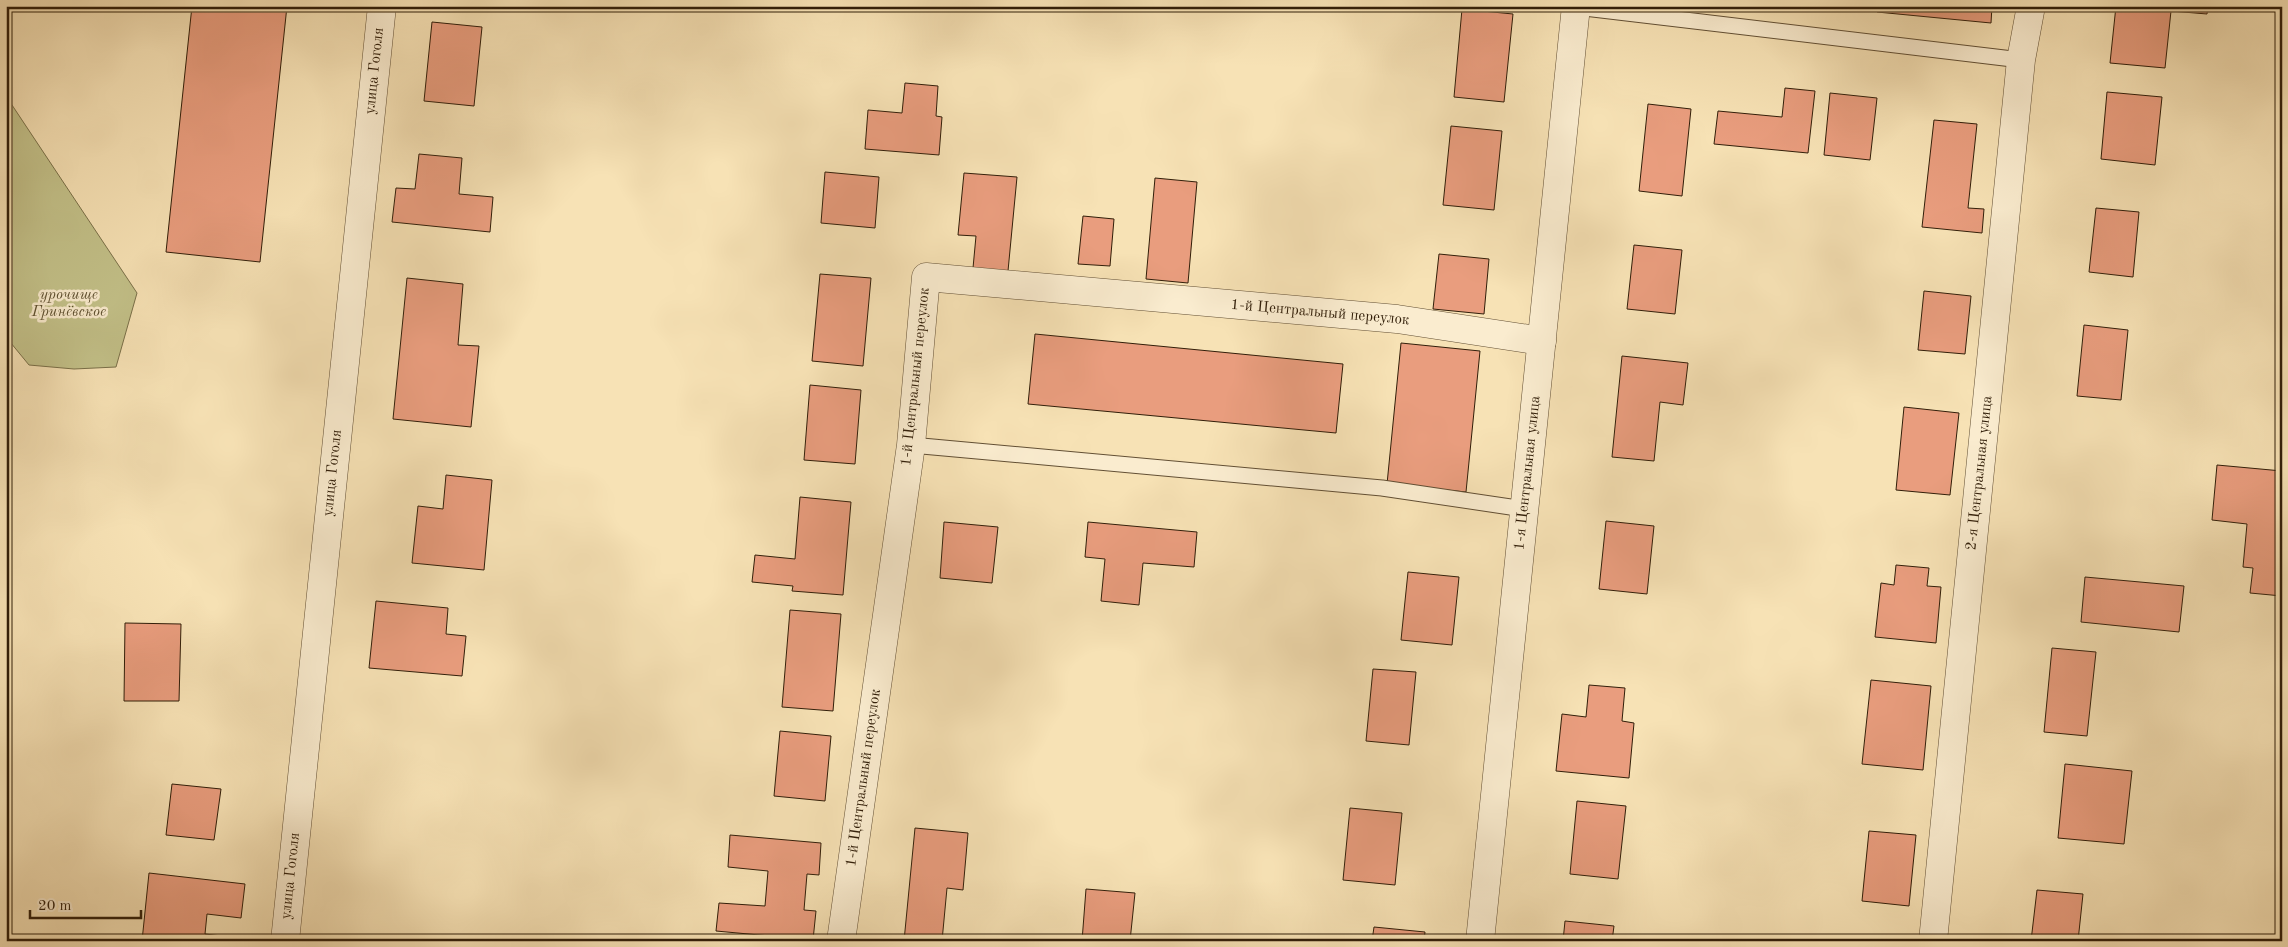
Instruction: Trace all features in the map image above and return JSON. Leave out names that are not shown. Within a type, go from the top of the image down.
[{"type":"street","name":"улица Гоголя","points":[[285,941],[382,6]]},
{"type":"street","name":"2-я Центральная улица","points":[[1933,941],[2021,60],[2031,6]]},
{"type":"street","name":"1-я Центральная улица","points":[[1480,941],[1576,7]]},
{"type":"street","name":"1-й Центральный переулок","points":[[842,941],[910,446],[926,277],[1397,319],[1542,341]]},
{"type":"lane","points":[[1576,7],[2021,60]]},
{"type":"lane","points":[[910,446],[1382,488],[1524,509]]},
{"type":"green space","name":"урочище Гринёвское","points":[[6,96],[137,293],[116,367],[74,369],[29,365],[6,337]]},
{"type":"building","points":[[192,6],[287,6],[260,262],[166,252]]},
{"type":"building","points":[[468,6],[511,6],[511,10]]},
{"type":"building","points":[[1878,6],[1992,6],[1991,23],[1877,12]]},
{"type":"building","points":[[2116,6],[2208,6],[2207,14],[2171,11],[2165,68],[2110,63]]},
{"type":"building","points":[[1462,9],[1513,14],[1504,102],[1454,97]]},
{"type":"building","points":[[432,22],[482,27],[474,106],[424,101]]},
{"type":"building","points":[[905,83],[938,86],[936,116],[942,117],[939,155],[865,149],[868,110],[902,113]]},
{"type":"building","points":[[1785,88],[1815,91],[1808,153],[1714,144],[1718,111],[1782,117]]},
{"type":"building","points":[[2107,92],[2162,97],[2155,165],[2101,159]]},
{"type":"building","points":[[1830,93],[1877,98],[1870,160],[1824,155]]},
{"type":"building","points":[[1648,104],[1691,109],[1682,196],[1639,191]]},
{"type":"building","points":[[1934,120],[1977,124],[1968,208],[1984,209],[1982,233],[1922,227]]},
{"type":"building","points":[[1451,126],[1502,131],[1494,210],[1443,205]]},
{"type":"building","points":[[419,154],[462,158],[459,194],[493,197],[490,232],[392,222],[396,188],[415,189]]},
{"type":"building","points":[[825,172],[879,177],[875,228],[821,223]]},
{"type":"building","points":[[964,173],[1017,177],[1008,271],[973,268],[976,236],[958,235]]},
{"type":"building","points":[[1155,178],[1197,182],[1188,283],[1146,279]]},
{"type":"building","points":[[2096,208],[2139,212],[2133,277],[2089,272]]},
{"type":"building","points":[[1083,216],[1114,219],[1110,266],[1078,264]]},
{"type":"building","points":[[1634,245],[1682,250],[1675,314],[1627,309]]},
{"type":"building","points":[[1439,254],[1489,259],[1484,314],[1433,309]]},
{"type":"building","points":[[820,274],[871,278],[863,366],[812,361]]},
{"type":"building","points":[[407,278],[463,284],[458,345],[479,346],[471,427],[393,419]]},
{"type":"building","points":[[1924,291],[1971,296],[1965,354],[1918,350]]},
{"type":"building","points":[[2084,325],[2128,330],[2121,400],[2077,396]]},
{"type":"building","points":[[1035,334],[1343,364],[1336,433],[1028,404]]},
{"type":"building","points":[[1401,343],[1480,351],[1466,492],[1387,484]]},
{"type":"building","points":[[1622,356],[1688,363],[1683,405],[1660,402],[1654,461],[1612,457]]},
{"type":"building","points":[[810,385],[861,390],[855,464],[804,460]]},
{"type":"building","points":[[1904,407],[1959,413],[1950,495],[1896,490]]},
{"type":"building","points":[[2217,465],[2282,471],[2282,596],[2250,593],[2253,568],[2243,567],[2247,524],[2212,520]]},
{"type":"building","points":[[446,475],[492,480],[484,570],[412,563],[418,506],[443,509]]},
{"type":"building","points":[[800,497],[851,502],[843,595],[792,591],[793,586],[752,582],[755,555],[795,559]]},
{"type":"building","points":[[1606,521],[1654,526],[1647,594],[1599,589]]},
{"type":"building","points":[[944,522],[998,527],[992,583],[940,578]]},
{"type":"building","points":[[1088,522],[1197,532],[1194,567],[1143,563],[1139,605],[1101,601],[1105,559],[1085,557]]},
{"type":"building","points":[[1896,565],[1929,568],[1927,586],[1941,587],[1936,643],[1875,637],[1881,583],[1894,585]]},
{"type":"building","points":[[1408,572],[1459,577],[1452,645],[1401,640]]},
{"type":"building","points":[[2085,577],[2184,586],[2179,632],[2081,622]]},
{"type":"building","points":[[376,601],[448,608],[446,634],[466,636],[462,676],[369,668]]},
{"type":"building","points":[[790,610],[841,614],[833,711],[782,707]]},
{"type":"building","points":[[125,623],[181,624],[179,701],[124,701]]},
{"type":"building","points":[[2052,648],[2096,652],[2087,736],[2044,732]]},
{"type":"building","points":[[1373,669],[1416,672],[1409,745],[1366,741]]},
{"type":"building","points":[[1871,680],[1931,686],[1923,770],[1862,764]]},
{"type":"building","points":[[1589,685],[1625,688],[1622,721],[1634,723],[1629,778],[1556,771],[1562,714],[1586,717]]},
{"type":"building","points":[[780,731],[831,736],[825,801],[774,796]]},
{"type":"building","points":[[2065,764],[2132,771],[2124,844],[2058,838]]},
{"type":"building","points":[[172,784],[221,789],[214,840],[166,835]]},
{"type":"building","points":[[1577,801],[1626,806],[1618,879],[1570,874]]},
{"type":"building","points":[[1350,808],[1402,813],[1395,885],[1343,880]]},
{"type":"building","points":[[915,828],[968,833],[963,890],[947,888],[942,941],[904,941]]},
{"type":"building","points":[[1869,831],[1916,835],[1909,906],[1862,901]]},
{"type":"building","points":[[730,835],[821,843],[819,875],[807,874],[804,910],[816,911],[813,940],[716,931],[719,903],[765,906],[768,871],[728,867]]},
{"type":"building","points":[[149,873],[245,884],[241,918],[207,914],[205,934],[239,938],[239,941],[142,941]]},
{"type":"building","points":[[1086,889],[1135,893],[1130,941],[1082,941]]},
{"type":"building","points":[[2037,890],[2083,894],[2078,941],[2031,941]]},
{"type":"building","points":[[1565,921],[1614,926],[1612,941],[1563,941]]},
{"type":"building","points":[[1374,927],[1425,932],[1424,941],[1372,941]]}]
